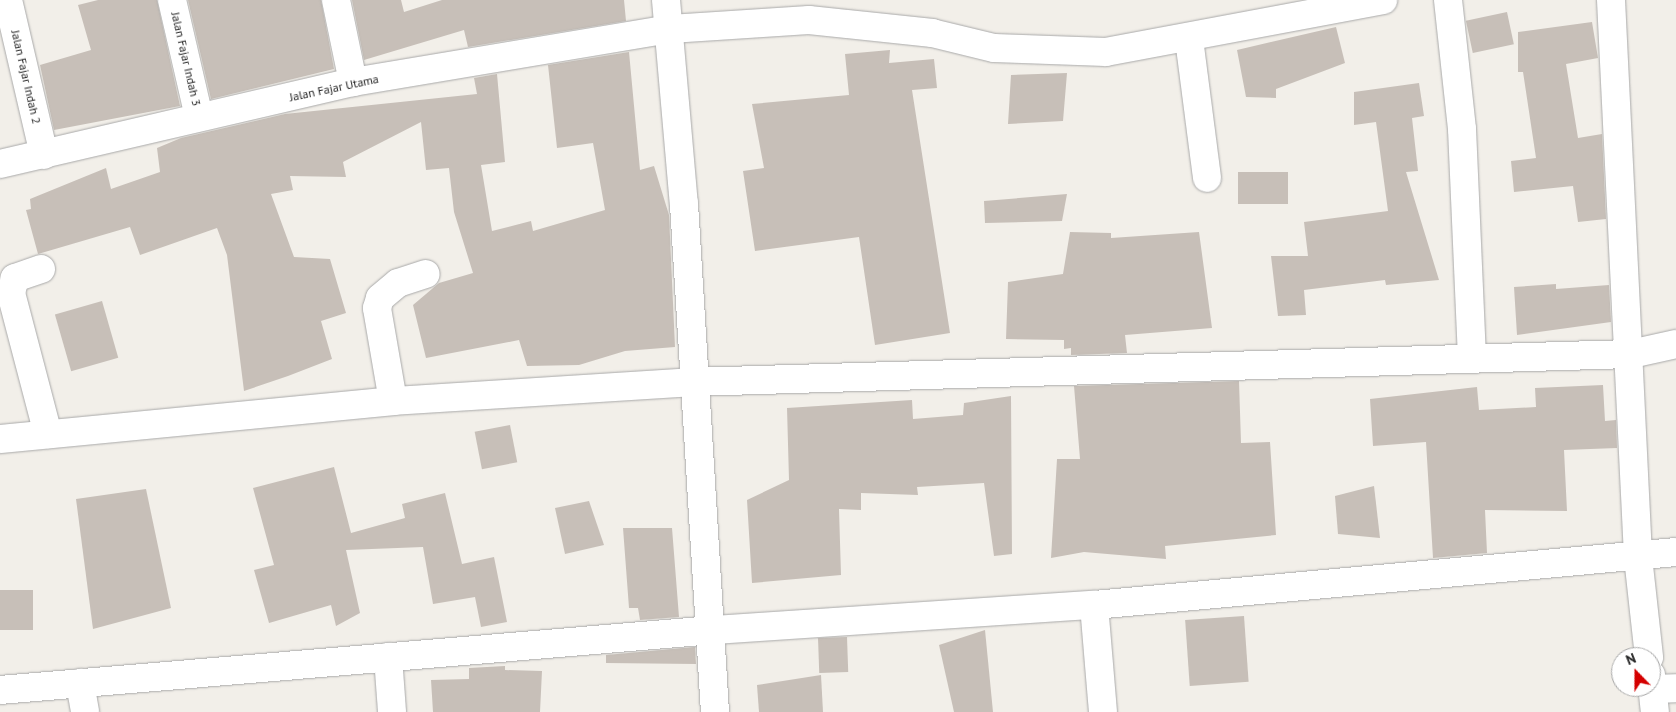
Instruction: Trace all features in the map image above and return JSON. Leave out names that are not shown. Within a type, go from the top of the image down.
[{"type":"street","name":"Jalan Fajar Indah 2","points":[[8,0],[44,155]]},
{"type":"street","name":"Jalan Fajar Indah 3","points":[[172,0],[199,117]]},
{"type":"street","points":[[336,0],[353,82]]},
{"type":"street","points":[[666,0],[670,28],[692,382],[713,630],[715,712]]},
{"type":"street","name":"Jalan Fajar Utama","points":[[0,164],[353,82],[670,28],[809,20],[932,33],[994,48],[1047,53],[1106,52],[1189,38],[1383,0]]},
{"type":"street","points":[[1448,0],[1462,129],[1472,358]]},
{"type":"street","points":[[1611,0],[1631,354],[1638,557],[1648,647]]},
{"type":"street","points":[[1189,38],[1207,178]]},
{"type":"street","points":[[41,269],[14,278],[11,293],[48,434]]},
{"type":"street","points":[[393,401],[378,303],[398,283],[426,274]]},
{"type":"street","points":[[0,439],[393,401],[692,382],[1631,354],[1676,344]]},
{"type":"street","points":[[0,690],[713,630],[1094,605],[1638,557],[1676,552]]},
{"type":"street","points":[[1094,605],[1103,712]]},
{"type":"street","points":[[388,657],[392,712]]},
{"type":"street","points":[[80,683],[85,712]]},
{"type":"building","points":[[98,0],[157,0],[180,106],[54,130],[40,65],[91,50],[78,5]]},
{"type":"building","points":[[188,0],[321,0],[334,69],[211,99]]},
{"type":"building","points":[[352,0],[401,0],[404,12],[442,0],[624,0],[626,21],[468,47],[464,30],[364,60]]},
{"type":"building","points":[[1507,12],[1514,44],[1473,53],[1466,21]]},
{"type":"building","points":[[1592,22],[1598,58],[1566,64],[1578,138],[1602,134],[1606,219],[1578,222],[1573,186],[1514,192],[1511,161],[1536,158],[1523,72],[1518,72],[1518,32]]},
{"type":"building","points":[[1336,27],[1345,63],[1276,89],[1276,98],[1246,97],[1237,50]]},
{"type":"building","points":[[890,50],[889,63],[934,59],[937,88],[912,90],[950,333],[875,345],[859,237],[755,251],[743,171],[764,168],[752,104],[849,95],[845,54]]},
{"type":"building","points":[[629,52],[640,170],[654,166],[669,215],[675,347],[625,351],[579,365],[527,366],[519,340],[426,358],[413,305],[439,283],[473,273],[454,212],[449,168],[426,170],[421,122],[343,162],[346,177],[290,176],[293,190],[271,194],[294,257],[330,259],[346,313],[321,321],[332,359],[288,376],[244,391],[227,255],[217,228],[140,255],[130,227],[38,254],[26,210],[31,209],[30,199],[106,168],[111,189],[160,172],[157,148],[181,138],[285,114],[477,94],[474,78],[497,74],[505,162],[481,165],[492,231],[531,221],[533,231],[605,210],[593,143],[557,148],[548,65]]},
{"type":"building","points":[[1067,73],[1063,121],[1008,124],[1011,75]]},
{"type":"building","points":[[1419,83],[1424,116],[1412,118],[1418,171],[1406,172],[1439,280],[1386,285],[1385,280],[1304,290],[1306,315],[1278,316],[1271,256],[1308,256],[1304,222],[1388,211],[1376,122],[1354,125],[1354,92]]},
{"type":"building","points":[[1238,172],[1288,172],[1288,204],[1238,204]]},
{"type":"building","points":[[1067,194],[1062,221],[985,223],[984,201]]},
{"type":"building","points":[[1070,232],[1111,233],[1111,238],[1199,232],[1212,328],[1125,335],[1127,353],[1071,355],[1071,348],[1064,349],[1064,340],[1006,339],[1008,282],[1063,274]]},
{"type":"building","points":[[1556,284],[1556,289],[1609,285],[1611,322],[1517,335],[1514,287]]},
{"type":"building","points":[[102,301],[118,358],[71,371],[55,315]]},
{"type":"building","points":[[1239,381],[1241,443],[1270,442],[1276,535],[1165,546],[1166,559],[1084,552],[1051,558],[1057,459],[1080,459],[1074,386]]},
{"type":"building","points":[[1603,385],[1605,421],[1616,420],[1617,448],[1564,450],[1567,511],[1485,510],[1487,553],[1433,558],[1426,442],[1373,446],[1370,399],[1477,387],[1479,410],[1536,407],[1535,388]]},
{"type":"building","points":[[1011,396],[1012,554],[994,556],[984,483],[917,487],[918,495],[861,493],[861,510],[839,509],[841,575],[752,583],[747,500],[789,480],[787,408],[912,400],[913,419],[963,415],[964,403]]},
{"type":"building","points":[[510,425],[517,462],[482,469],[475,432]]},
{"type":"building","points":[[334,467],[351,533],[405,518],[402,504],[445,493],[462,564],[494,557],[507,622],[481,627],[475,597],[433,604],[423,547],[346,550],[360,613],[336,626],[331,605],[269,623],[254,570],[274,565],[253,488]]},
{"type":"building","points":[[1374,486],[1380,538],[1338,534],[1335,496]]},
{"type":"building","points":[[146,489],[171,608],[93,629],[76,499]]},
{"type":"building","points":[[589,501],[604,545],[565,554],[555,508]]},
{"type":"building","points":[[623,528],[672,528],[679,617],[640,620],[638,608],[629,608]]},
{"type":"building","points":[[0,590],[33,590],[33,630],[0,630]]},
{"type":"building","points":[[1244,616],[1249,682],[1190,686],[1185,620]]},
{"type":"building","points":[[985,630],[993,712],[954,712],[939,645]]},
{"type":"building","points":[[847,637],[848,672],[819,673],[818,638]]},
{"type":"building","points":[[695,647],[696,664],[606,663],[606,655]]},
{"type":"building","points":[[505,666],[505,670],[542,671],[540,712],[433,712],[431,680],[469,679],[469,668]]},
{"type":"building","points":[[821,675],[823,712],[759,712],[757,685]]}]
